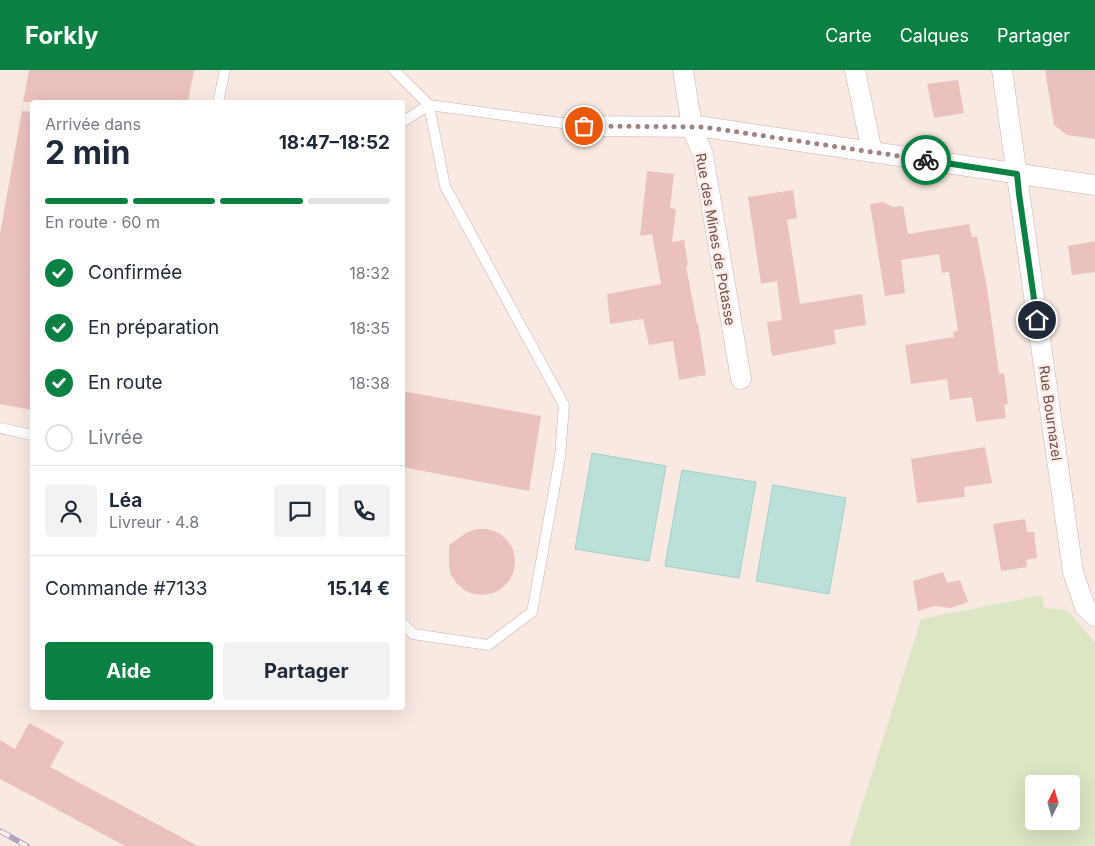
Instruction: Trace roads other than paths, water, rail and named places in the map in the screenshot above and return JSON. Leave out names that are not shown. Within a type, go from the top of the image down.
[{"type":"street","name":"Rue des Mines de Potasse","points":[[683,70],[692,127],[703,155],[741,379]]},
{"type":"street","points":[[856,70],[872,152]]},
{"type":"street","name":"Rue Bournazel","points":[[1002,70],[1073,572],[1085,607],[1095,616]]},
{"type":"street","points":[[584,126],[704,127],[1095,185]]},
{"type":"lane","points":[[218,100],[225,70]]},
{"type":"lane","points":[[394,70],[429,105],[445,186],[564,404],[560,457],[532,612],[488,645],[413,634],[405,625]]},
{"type":"lane","points":[[405,120],[429,105],[584,126]]},
{"type":"lane","points":[[0,428],[30,435]]},
{"type":"water","points":[[592,453],[666,466],[649,561],[575,549]]},
{"type":"water","points":[[682,470],[756,482],[739,578],[665,566]]},
{"type":"water","points":[[773,485],[846,498],[829,594],[756,581]]},
{"type":"railway","points":[[0,831],[27,846]]}]
